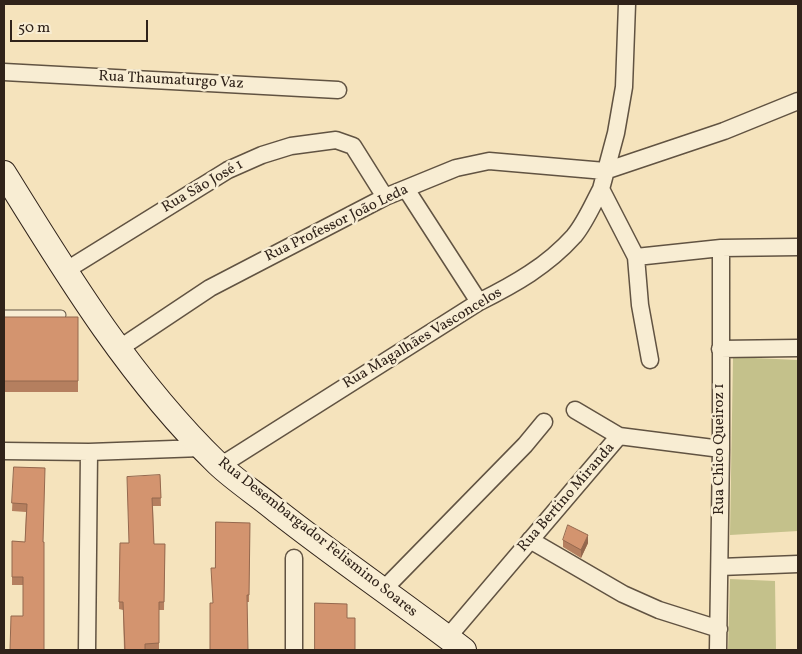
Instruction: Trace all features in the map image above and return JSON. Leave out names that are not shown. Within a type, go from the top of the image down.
[{"type":"street","points":[[627,4],[624,87],[616,133],[604,171],[601,189],[636,256],[640,305],[650,360]]},
{"type":"street","name":"Rua Thaumaturgo Vaz","points":[[4,72],[338,90]]},
{"type":"street","points":[[604,171],[724,131],[798,101]]},
{"type":"street","name":"Rua São José 1","points":[[65,271],[228,170],[262,155],[291,146],[336,140],[353,146],[385,197]]},
{"type":"street","name":"Rua Professor João Leda","points":[[120,348],[210,288],[385,197],[456,168],[490,161],[604,171]]},
{"type":"street","name":"Rua Desembargador Felismino Soares","points":[[4,173],[65,271],[140,376],[202,448],[220,466],[456,644]]},
{"type":"street","points":[[406,189],[479,302]]},
{"type":"street","name":"Rua Magalhães Vasconcelos","points":[[220,466],[479,302],[518,283],[541,267],[575,235],[601,189]]},
{"type":"street","points":[[636,256],[721,248],[798,247]]},
{"type":"street","name":"Rua Chico Queiroz 1","points":[[718,650],[721,248]]},
{"type":"street","points":[[720,349],[798,348]]},
{"type":"street","points":[[575,410],[619,436]]},
{"type":"street","points":[[382,590],[525,445],[544,422]]},
{"type":"street","name":"Rua Bertino Miranda","points":[[456,644],[530,540],[619,436],[721,449]]},
{"type":"street","points":[[4,451],[88,452],[202,448]]},
{"type":"street","points":[[88,452],[88,650]]},
{"type":"street","points":[[530,540],[623,594],[660,610],[718,629]]},
{"type":"street","points":[[294,558],[294,650]]},
{"type":"street","points":[[720,567],[798,564]]},
{"type":"lane","points":[[4,315],[61,315]]},
{"type":"shaded area","points":[[733,357],[798,360],[798,531],[730,535]]},
{"type":"shaded area","points":[[730,579],[775,581],[776,650],[728,650]]},
{"type":"building","points":[[4,317],[78,317],[78,381],[4,381]]},
{"type":"building","points":[[14,467],[45,468],[43,542],[44,650],[10,650],[11,616],[23,616],[23,577],[12,577],[12,541],[25,542],[27,504],[12,503]]},
{"type":"building","points":[[160,475],[161,498],[152,498],[154,544],[165,544],[164,602],[159,602],[159,643],[145,644],[145,650],[125,650],[123,602],[119,602],[120,543],[129,543],[127,477]]},
{"type":"building","points":[[216,522],[250,523],[249,595],[247,595],[248,650],[210,650],[210,603],[213,603],[211,568],[215,568]]},
{"type":"building","points":[[568,525],[588,535],[581,550],[563,540]]},
{"type":"building","points":[[315,603],[347,604],[347,618],[355,618],[355,650],[315,650]]}]
